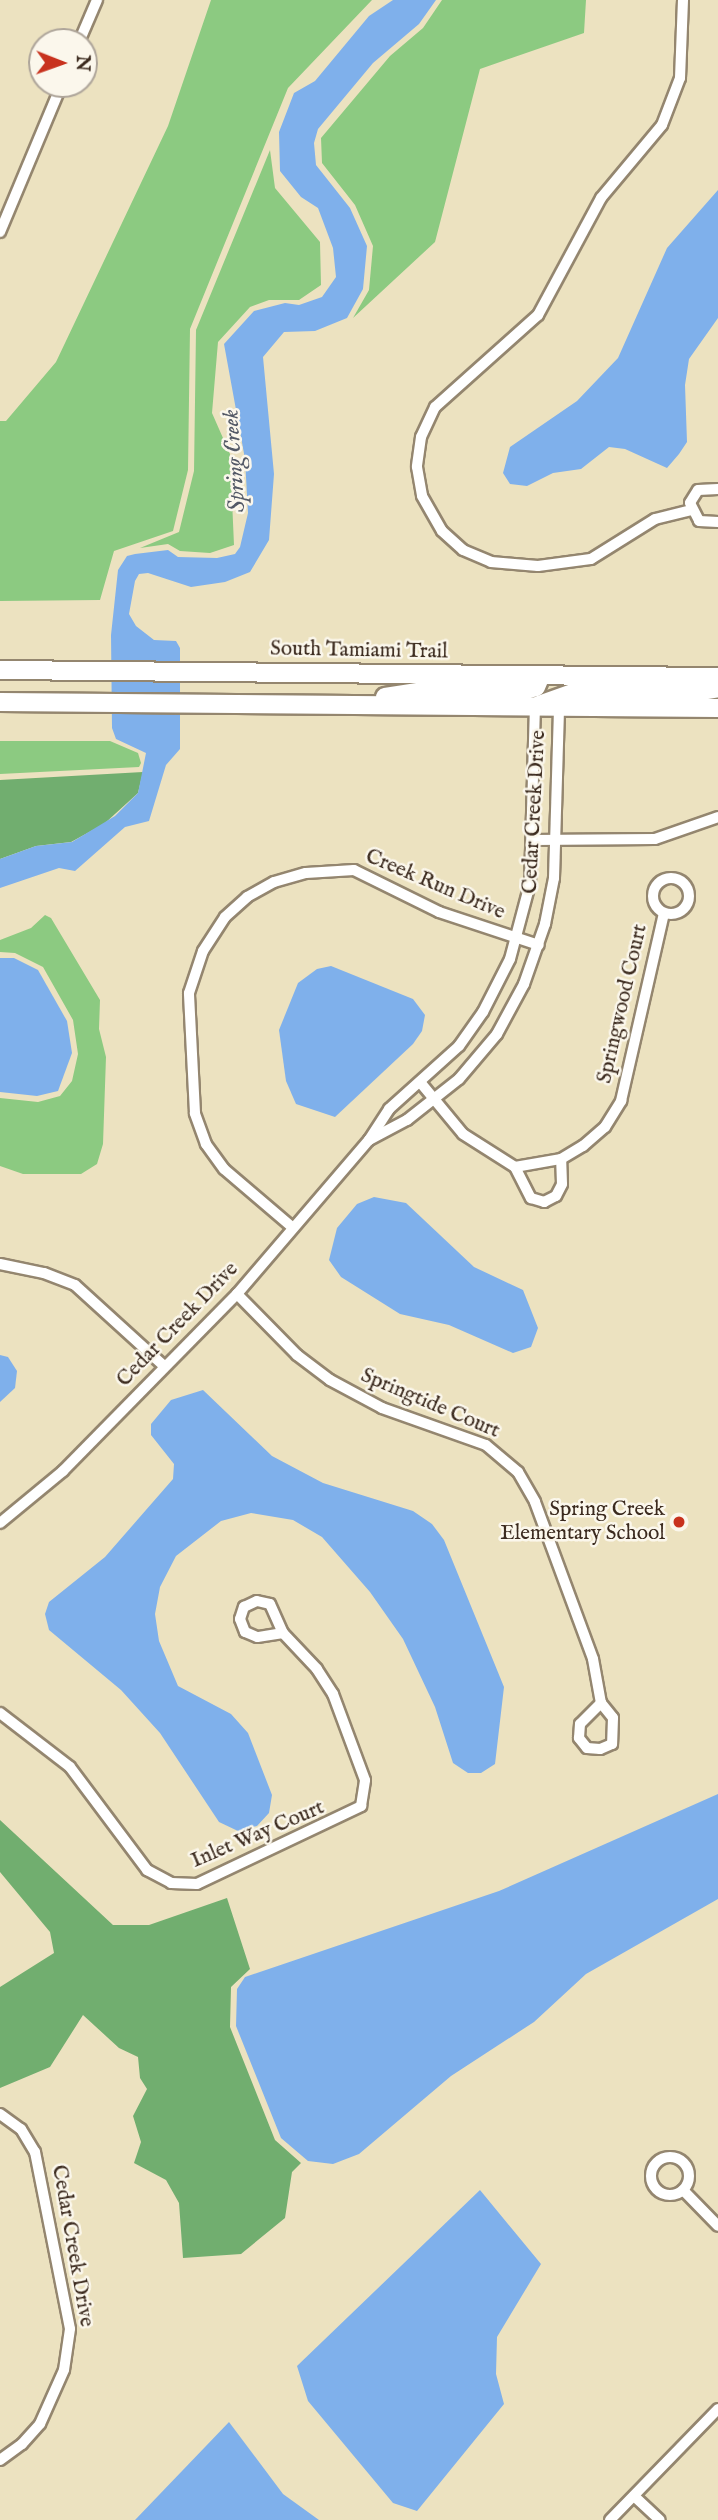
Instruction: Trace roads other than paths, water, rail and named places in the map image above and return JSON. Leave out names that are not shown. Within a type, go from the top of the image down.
[{"type":"main road","name":"South Tamiami Trail","points":[[5,671],[718,677]]},
{"type":"main road","points":[[344,705],[423,691],[526,690],[536,687],[541,675]]},
{"type":"main road","points":[[535,707],[578,691],[682,694],[718,688]]},
{"type":"main road","points":[[0,702],[718,708]]},
{"type":"street","points":[[85,28],[96,0]]},
{"type":"street","points":[[683,0],[680,78],[662,125],[601,198],[538,315],[435,407],[421,437],[417,467],[422,496],[442,531],[463,550],[491,562],[537,566],[591,559],[655,519],[691,510]]},
{"type":"street","points":[[0,232],[4,211],[56,98]]},
{"type":"street","points":[[691,510],[698,490],[718,489]]},
{"type":"street","points":[[691,510],[704,524],[718,522]]},
{"type":"street","name":"Cedar Creek Drive","points":[[0,1523],[63,1471],[237,1294],[369,1140],[389,1109],[459,1046],[483,1012],[516,939],[534,840],[535,707]]},
{"type":"street","name":"Cedar Creek Drive","points":[[369,1140],[433,1100],[459,1079],[497,1034],[524,984],[549,909],[557,841],[559,707]]},
{"type":"street","points":[[534,840],[655,839],[718,817]]},
{"type":"street","name":"Creek Run Drive","points":[[292,1227],[224,1169],[206,1144],[195,1113],[189,993],[195,966],[225,917],[247,897],[274,882],[306,873],[354,870],[439,912],[516,939],[539,944]]},
{"type":"street","name":"Springwood Court","points":[[515,1167],[561,1159],[600,1132],[621,1101],[664,914]]},
{"type":"street","points":[[420,1082],[463,1134],[515,1167],[530,1198],[544,1202],[556,1196],[562,1184],[561,1159]]},
{"type":"street","points":[[0,1264],[44,1273],[75,1285],[164,1366]]},
{"type":"street","name":"Springtide Court","points":[[237,1294],[297,1356],[330,1380],[382,1408],[486,1445],[518,1472],[535,1502],[593,1659],[601,1703]]},
{"type":"street","name":"Inlet Way Court","points":[[0,1713],[70,1767],[147,1870],[184,1885],[210,1881],[350,1815],[361,1807],[365,1793],[361,1766],[333,1694],[317,1669],[282,1633]]},
{"type":"street","name":"Cedar Creek Drive","points":[[0,2114],[20,2129],[35,2152],[70,2329],[64,2370],[40,2424],[23,2444],[0,2460]]},
{"type":"street","points":[[683,2190],[718,2226]]},
{"type":"street","points":[[610,2520],[718,2409]]},
{"type":"street","points":[[634,2496],[660,2520]]},
{"type":"water","points":[[393,0],[436,0],[419,24],[373,63],[318,129],[314,143],[316,165],[350,208],[367,246],[363,289],[347,318],[315,331],[284,332],[263,357],[274,474],[269,540],[250,572],[225,582],[191,587],[148,573],[139,574],[135,581],[129,614],[136,626],[154,640],[176,641],[180,648],[180,749],[166,765],[149,821],[125,827],[75,871],[59,868],[0,888],[0,859],[36,846],[72,842],[115,816],[138,793],[146,753],[116,739],[112,728],[111,635],[118,570],[127,556],[135,554],[168,550],[178,557],[217,558],[235,554],[240,547],[248,513],[245,459],[224,344],[254,311],[285,303],[299,305],[322,297],[336,277],[333,248],[318,208],[301,197],[280,171],[279,132],[294,93],[315,81],[369,16]]},
{"type":"water","points":[[718,190],[718,318],[689,359],[685,385],[687,442],[679,454],[667,468],[625,449],[609,447],[581,469],[553,473],[527,486],[510,484],[503,473],[510,447],[577,401],[618,358],[667,248]]},
{"type":"water","points":[[0,958],[14,958],[38,970],[67,1021],[72,1053],[58,1091],[37,1096],[0,1092]]},
{"type":"water","points":[[331,966],[413,999],[425,1015],[422,1031],[413,1044],[335,1117],[296,1104],[286,1081],[279,1030],[298,983],[317,969]]},
{"type":"water","points":[[374,1197],[406,1203],[474,1267],[523,1290],[538,1328],[531,1347],[513,1353],[449,1325],[400,1314],[341,1277],[329,1260],[337,1228],[357,1204]]},
{"type":"water","points":[[0,1355],[8,1357],[17,1371],[15,1388],[0,1402]]},
{"type":"water","points":[[203,1390],[272,1456],[323,1483],[413,1511],[432,1524],[444,1540],[504,1687],[495,1764],[481,1773],[468,1773],[453,1763],[435,1707],[403,1639],[370,1592],[322,1537],[293,1520],[251,1513],[221,1521],[176,1556],[160,1587],[155,1614],[159,1641],[178,1686],[231,1714],[248,1733],[272,1795],[269,1813],[257,1826],[238,1831],[219,1822],[160,1733],[121,1690],[49,1630],[45,1614],[49,1602],[105,1557],[173,1479],[174,1464],[151,1435],[151,1424],[171,1400]]},
{"type":"water","points":[[718,1794],[718,1899],[586,1974],[534,2022],[451,2076],[359,2154],[333,2164],[308,2161],[281,2138],[236,2026],[237,1989],[245,1977],[499,1891]]},
{"type":"water","points":[[480,2190],[541,2264],[497,2337],[496,2374],[504,2404],[417,2511],[393,2503],[308,2401],[297,2366]]},
{"type":"water","points":[[229,2422],[283,2494],[319,2520],[135,2520]]},
{"type":"place","name":"Spring Creek Elementary School","points":[[679,1522]]},
{"type":"water label","name":"Spring Creek","points":[[235,461]]}]
